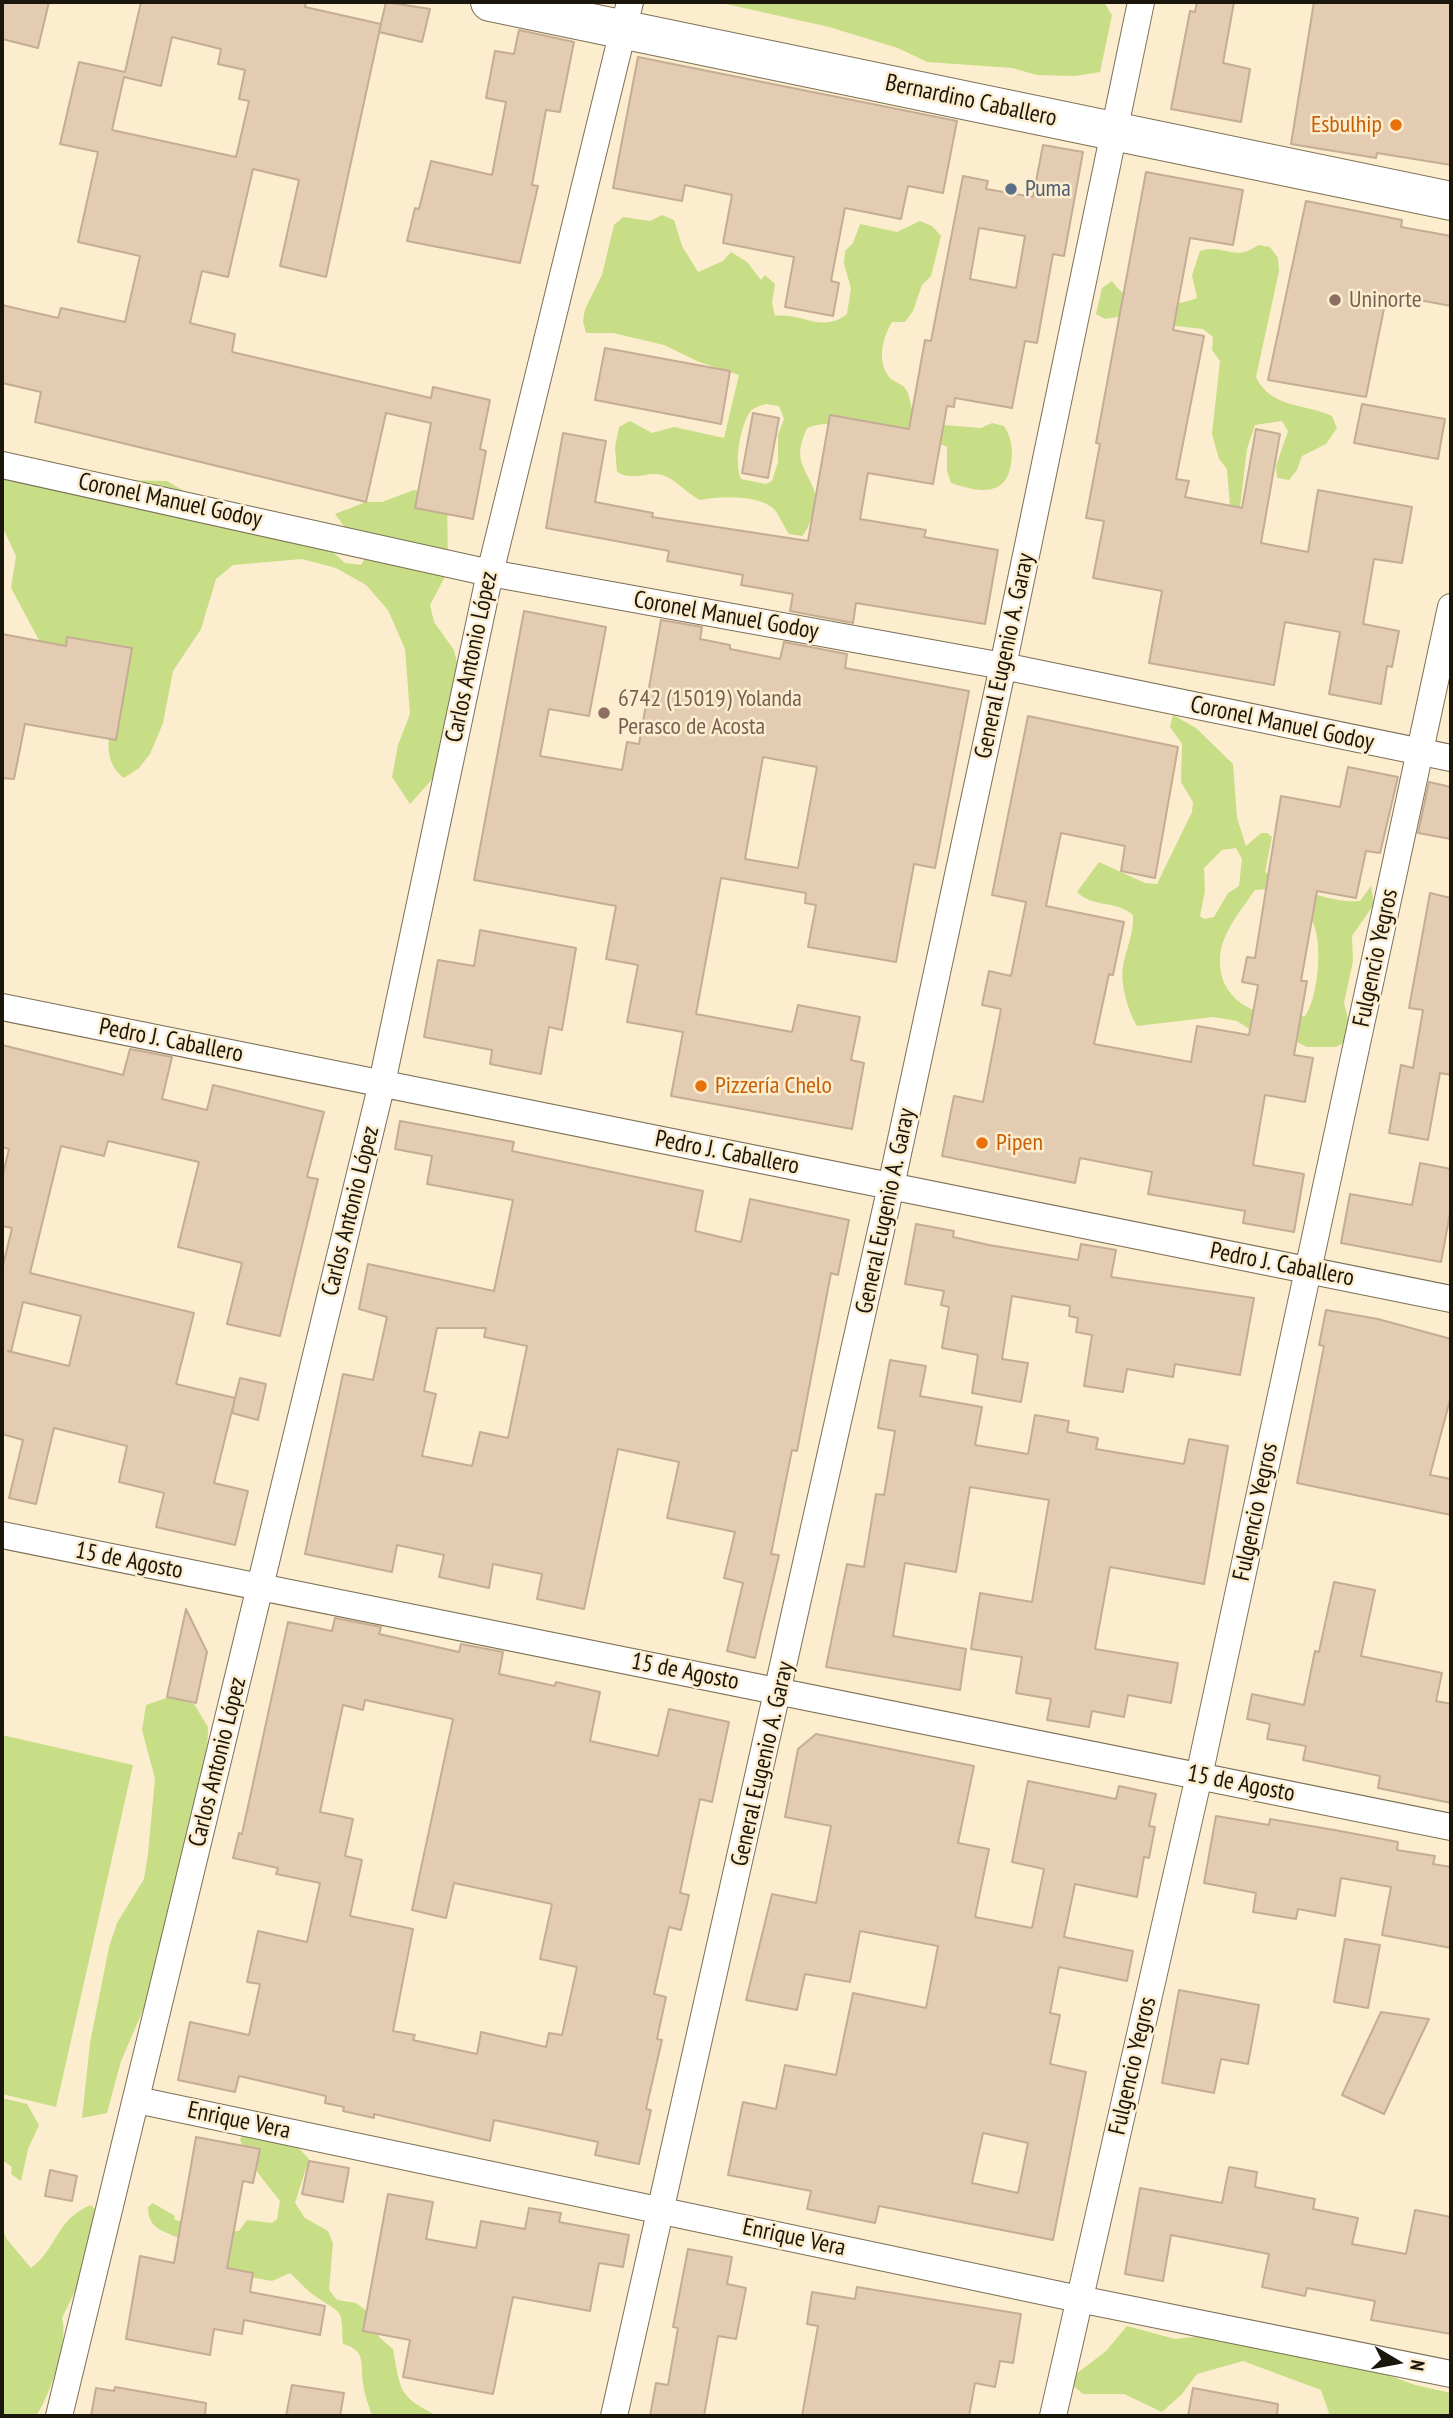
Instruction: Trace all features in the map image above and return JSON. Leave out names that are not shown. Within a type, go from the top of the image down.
[{"type":"highway","name":"Bernardino Caballero","points":[[490,2],[627,15],[1113,131],[1451,201]]},
{"type":"street","name":"General Eugenio A. Garay","points":[[614,2416],[780,1691],[891,1186],[1003,666],[1141,2]]},
{"type":"street","name":"Carlos Antonio López","points":[[59,2416],[382,1083],[490,573],[627,15]]},
{"type":"street","name":"Coronel Manuel Godoy","points":[[2,465],[490,573],[1003,666],[1451,758]]},
{"type":"street","name":"Fulgencio Yegros","points":[[1053,2416],[1199,1776],[1451,607]]},
{"type":"street","name":"Pedro J. Caballero","points":[[2,1007],[1451,1299]]},
{"type":"street","name":"15 de Agosto","points":[[2,1535],[1451,1826]]},
{"type":"street","name":"Enrique Vera","points":[[137,2099],[1079,2299],[1451,2374]]},
{"type":"green space","points":[[717,2],[1104,2],[1112,15],[1100,72],[1075,76],[1037,75],[1012,68],[927,62],[898,48],[829,27]]},
{"type":"green space","points":[[662,215],[674,220],[682,246],[698,272],[723,261],[731,252],[747,262],[761,280],[765,275],[775,284],[772,303],[775,316],[820,322],[838,320],[847,314],[851,288],[844,264],[845,251],[853,243],[860,224],[897,232],[920,221],[932,226],[941,236],[931,276],[922,285],[913,311],[905,322],[892,322],[883,343],[883,366],[891,379],[905,388],[920,423],[981,428],[992,423],[1004,426],[1012,453],[1004,482],[989,490],[971,489],[951,483],[947,471],[947,447],[916,433],[858,424],[817,425],[807,428],[801,447],[801,461],[815,495],[810,521],[802,536],[789,534],[775,510],[760,501],[728,497],[700,500],[661,475],[630,476],[617,472],[615,448],[619,427],[630,421],[652,433],[674,427],[724,438],[739,375],[699,362],[664,345],[613,333],[586,333],[583,321],[585,309],[602,275],[614,225],[623,217],[650,221]],"holes":[[[766,404],[779,406],[784,419],[778,435],[778,462],[772,481],[766,484],[741,479],[738,454],[746,418],[757,407]]]},
{"type":"green space","points":[[1258,245],[1270,247],[1278,258],[1279,271],[1256,377],[1270,395],[1290,404],[1332,416],[1337,428],[1326,444],[1302,456],[1297,470],[1289,480],[1277,478],[1276,466],[1288,431],[1282,421],[1255,425],[1247,449],[1239,515],[1230,507],[1227,469],[1219,459],[1212,434],[1220,361],[1212,350],[1213,337],[1203,329],[1150,323],[1129,315],[1105,319],[1096,314],[1102,288],[1112,281],[1129,297],[1140,302],[1162,305],[1197,298],[1192,275],[1200,251],[1216,249],[1235,253]]},
{"type":"green space","points":[[2,458],[84,479],[167,481],[212,508],[294,518],[345,563],[361,565],[370,550],[355,541],[335,514],[366,502],[382,502],[414,490],[447,495],[448,571],[430,605],[434,622],[454,650],[462,684],[452,757],[410,804],[392,777],[398,745],[410,714],[405,649],[388,610],[366,585],[336,568],[302,559],[233,565],[216,579],[201,629],[173,671],[163,723],[150,754],[139,768],[124,778],[117,772],[110,758],[111,717],[47,655],[11,588],[16,556],[2,526]]},
{"type":"green space","points":[[1173,715],[1196,728],[1233,764],[1237,818],[1246,846],[1261,833],[1272,837],[1265,872],[1298,888],[1337,900],[1360,901],[1371,886],[1374,904],[1352,936],[1353,961],[1344,1003],[1350,1027],[1349,1040],[1336,1047],[1307,1047],[1295,1041],[1258,1035],[1237,1021],[1213,1017],[1137,1026],[1126,997],[1122,973],[1133,915],[1119,907],[1090,900],[1077,892],[1099,862],[1145,883],[1157,884],[1192,812],[1193,802],[1181,782],[1182,744],[1170,727]],"holes":[[[1236,848],[1242,859],[1239,886],[1228,893],[1214,917],[1204,919],[1200,916],[1205,891],[1204,868],[1222,850]],[[1270,889],[1308,914],[1317,935],[1317,980],[1305,1016],[1275,1016],[1247,1007],[1235,998],[1221,974],[1221,949],[1233,922],[1255,890]]]},
{"type":"green space","points":[[169,1697],[194,1704],[208,1727],[206,1784],[153,1987],[121,2061],[107,2113],[82,2118],[90,2043],[109,1947],[117,1923],[144,1879],[148,1854],[155,1779],[142,1730],[146,1705]]},
{"type":"green space","points":[[2,1735],[133,1765],[56,2107],[2,2094]]},
{"type":"green space","points":[[2,2098],[27,2104],[39,2125],[28,2149],[21,2181],[11,2174],[12,2167],[2,2160]]},
{"type":"green space","points":[[242,2135],[287,2136],[309,2159],[295,2203],[305,2218],[328,2231],[333,2243],[329,2290],[337,2300],[356,2303],[376,2318],[379,2337],[393,2349],[404,2391],[415,2403],[438,2416],[372,2416],[364,2387],[361,2359],[356,2350],[343,2344],[341,2317],[336,2310],[312,2294],[290,2273],[272,2281],[205,2269],[188,2245],[151,2222],[148,2207],[153,2203],[175,2216],[174,2219],[178,2221],[226,2230],[239,2231],[247,2220],[272,2223],[277,2219],[280,2201],[250,2163],[240,2140]]},
{"type":"green space","points":[[91,2205],[101,2215],[81,2279],[62,2318],[61,2354],[47,2395],[36,2416],[2,2416],[2,2226],[6,2238],[31,2268],[40,2260],[63,2226],[79,2211]]},
{"type":"green space","points":[[1127,2326],[1175,2339],[1229,2333],[1349,2361],[1415,2385],[1451,2393],[1451,2416],[1330,2416],[1321,2390],[1243,2361],[1197,2374],[1181,2395],[1162,2412],[1124,2394],[1083,2394],[1067,2381],[1106,2351]]},
{"type":"building","points":[[2,2],[49,2],[38,48],[2,39]]},
{"type":"building","points":[[141,2],[306,2],[305,7],[381,24],[326,277],[280,266],[299,180],[253,169],[228,277],[202,271],[190,323],[235,334],[232,352],[431,398],[433,387],[490,400],[480,449],[486,451],[473,519],[415,508],[431,423],[386,413],[366,502],[35,422],[41,392],[2,383],[2,305],[58,318],[61,308],[125,322],[140,256],[78,242],[98,152],[60,144],[79,62],[125,72]],"holes":[[[172,37],[221,49],[218,64],[245,70],[239,99],[249,101],[236,157],[112,130],[124,77],[161,86]]]},
{"type":"building","points":[[386,2],[430,9],[422,42],[379,32]]},
{"type":"building","points":[[1197,2],[1234,2],[1223,63],[1250,69],[1241,122],[1171,109],[1190,11],[1195,12]]},
{"type":"building","points":[[1314,2],[1451,2],[1451,165],[1377,153],[1376,158],[1291,144]]},
{"type":"building","points":[[519,30],[574,42],[560,112],[546,110],[532,185],[538,186],[520,263],[407,241],[415,208],[419,209],[431,161],[492,175],[506,102],[486,98],[495,51],[514,54]]},
{"type":"building","points":[[638,57],[957,121],[943,193],[908,186],[901,219],[845,208],[831,281],[839,283],[833,316],[785,307],[794,257],[723,243],[732,195],[685,185],[682,201],[613,188]]},
{"type":"building","points":[[1043,145],[1083,152],[1064,256],[1053,254],[1037,343],[1025,341],[1012,408],[955,398],[954,407],[947,406],[933,484],[868,473],[860,519],[926,530],[924,537],[998,550],[985,624],[856,603],[853,623],[790,611],[793,594],[741,585],[743,575],[667,561],[669,551],[546,528],[563,433],[606,441],[595,502],[653,513],[652,517],[808,541],[830,415],[909,429],[925,340],[931,341],[963,176],[988,181],[986,189],[1033,197]],"holes":[[[979,228],[1025,236],[1016,288],[970,279]]]},
{"type":"building","points":[[1146,172],[1243,190],[1233,245],[1190,238],[1173,330],[1204,336],[1176,479],[1189,481],[1185,497],[1242,508],[1256,429],[1280,434],[1261,543],[1308,552],[1318,490],[1412,507],[1402,563],[1374,559],[1363,624],[1399,631],[1392,667],[1387,666],[1381,704],[1329,694],[1340,632],[1285,622],[1274,685],[1149,663],[1162,591],[1093,578],[1104,521],[1086,518],[1100,444],[1096,443]]},
{"type":"building","name":"Uninorte","points":[[1306,201],[1402,220],[1401,227],[1451,236],[1451,306],[1387,294],[1366,397],[1268,380]]},
{"type":"building","points":[[605,348],[730,371],[721,424],[595,400]]},
{"type":"building","points":[[1362,404],[1445,419],[1438,459],[1354,443]]},
{"type":"building","points":[[753,413],[779,418],[768,478],[742,473]]},
{"type":"building","points":[[524,611],[606,627],[589,716],[549,709],[540,756],[622,770],[627,742],[639,744],[661,620],[702,627],[700,639],[730,645],[730,649],[780,659],[784,642],[847,654],[845,668],[969,691],[935,868],[914,864],[896,962],[808,947],[816,905],[805,903],[806,893],[721,878],[696,1014],[792,1032],[798,1005],[860,1017],[851,1060],[864,1063],[852,1129],[671,1096],[683,1032],[627,1022],[638,965],[606,959],[616,906],[474,880]],"holes":[[[763,757],[817,767],[798,868],[745,859]]]},
{"type":"building","points":[[2,634],[66,646],[67,637],[132,648],[116,740],[25,724],[14,779],[2,778]]},
{"type":"building","points":[[1028,716],[1178,747],[1155,878],[1121,871],[1125,846],[1061,833],[1046,906],[1124,922],[1113,975],[1109,974],[1094,1044],[1191,1062],[1197,1026],[1249,1035],[1258,985],[1242,982],[1247,957],[1255,958],[1281,796],[1340,807],[1348,767],[1398,777],[1380,853],[1366,851],[1356,898],[1317,891],[1301,981],[1307,981],[1294,1055],[1313,1058],[1305,1102],[1265,1095],[1253,1165],[1304,1174],[1294,1232],[1243,1223],[1245,1211],[1148,1194],[1152,1172],[1080,1158],[1075,1183],[942,1156],[954,1096],[983,1102],[1001,1009],[982,1005],[989,971],[1011,976],[1026,902],[992,895]]},
{"type":"building","points":[[1429,782],[1451,787],[1451,839],[1418,833]]},
{"type":"building","points":[[1430,893],[1451,898],[1451,1075],[1440,1073],[1428,1140],[1389,1133],[1401,1065],[1413,1068],[1423,1010],[1409,1008]]},
{"type":"building","points":[[480,930],[576,948],[562,1030],[549,1027],[541,1074],[490,1064],[492,1050],[424,1037],[438,960],[474,966]]},
{"type":"building","points":[[2,1045],[123,1075],[130,1049],[172,1057],[162,1099],[207,1110],[213,1085],[324,1112],[307,1177],[318,1179],[280,1336],[227,1324],[242,1263],[178,1247],[199,1162],[108,1141],[104,1156],[61,1146],[30,1273],[194,1313],[176,1384],[235,1398],[214,1483],[248,1491],[235,1545],[156,1527],[164,1493],[119,1482],[127,1446],[54,1428],[36,1504],[9,1498],[23,1440],[2,1434],[2,1270],[12,1228],[2,1226],[2,1178],[9,1149],[2,1147]],"holes":[[[23,1302],[81,1316],[69,1366],[11,1352]]]},
{"type":"building","points":[[400,1121],[514,1142],[512,1151],[703,1191],[695,1231],[741,1242],[750,1199],[849,1220],[838,1275],[831,1273],[797,1451],[792,1450],[771,1554],[779,1555],[755,1658],[727,1651],[743,1583],[724,1578],[735,1532],[667,1518],[679,1462],[618,1449],[584,1609],[537,1599],[542,1574],[493,1564],[489,1588],[439,1577],[444,1555],[397,1545],[392,1572],[305,1554],[343,1374],[373,1380],[387,1317],[359,1309],[368,1264],[494,1291],[513,1200],[427,1184],[432,1156],[395,1149]],"holes":[[[437,1328],[486,1328],[484,1337],[527,1346],[508,1438],[480,1432],[472,1466],[422,1456],[436,1394],[424,1391]]]},
{"type":"building","points":[[1420,1163],[1451,1169],[1451,1208],[1441,1262],[1341,1243],[1350,1194],[1412,1205]]},
{"type":"building","points":[[916,1224],[954,1231],[953,1237],[989,1245],[1078,1260],[1081,1244],[1116,1250],[1111,1277],[1254,1298],[1240,1375],[1175,1364],[1173,1377],[1127,1369],[1123,1392],[1084,1386],[1092,1335],[1076,1332],[1078,1318],[1069,1316],[1070,1306],[1012,1296],[1002,1359],[1028,1363],[1021,1402],[972,1393],[978,1355],[942,1348],[949,1307],[941,1305],[944,1291],[905,1284]]},
{"type":"building","points":[[1326,1310],[1378,1319],[1451,1339],[1451,1396],[1430,1475],[1451,1479],[1451,1515],[1297,1483],[1324,1346],[1319,1345]]},
{"type":"building","points":[[890,1360],[926,1366],[920,1396],[982,1407],[975,1445],[1028,1454],[1035,1415],[1069,1421],[1067,1432],[1098,1438],[1096,1449],[1184,1464],[1189,1439],[1228,1446],[1204,1584],[1110,1567],[1095,1649],[1178,1663],[1171,1703],[1128,1695],[1124,1717],[1092,1711],[1089,1727],[1047,1720],[1051,1699],[1016,1693],[1022,1657],[971,1649],[980,1593],[1032,1602],[1049,1500],[970,1487],[956,1572],[905,1563],[893,1636],[966,1649],[960,1690],[826,1667],[847,1564],[864,1567],[876,1494],[884,1495],[895,1431],[878,1428]]},
{"type":"building","points":[[240,1378],[266,1384],[258,1420],[232,1413]]},
{"type":"building","points":[[1334,1582],[1375,1590],[1361,1656],[1442,1673],[1436,1701],[1451,1704],[1451,1803],[1378,1788],[1380,1776],[1303,1760],[1306,1746],[1267,1739],[1270,1724],[1247,1719],[1252,1694],[1304,1705],[1315,1651],[1319,1652]]},
{"type":"building","points":[[186,1609],[207,1652],[196,1703],[167,1697]]},
{"type":"building","points":[[335,1618],[381,1627],[379,1634],[459,1652],[461,1644],[503,1652],[499,1674],[555,1686],[556,1682],[600,1692],[590,1741],[658,1756],[669,1709],[729,1722],[712,1802],[700,1799],[680,1893],[689,1895],[681,1930],[669,1927],[654,1994],[666,1997],[657,2039],[662,2040],[646,2109],[651,2110],[639,2164],[595,2155],[598,2142],[494,2120],[490,2141],[374,2114],[374,2118],[343,2111],[344,2107],[325,2103],[326,2096],[239,2076],[235,2092],[178,2080],[190,2022],[249,2035],[260,1984],[247,1982],[258,1931],[307,1942],[320,1883],[276,1874],[278,1868],[233,1858],[239,1833],[242,1834],[288,1622],[332,1631]],"holes":[[[365,1700],[453,1719],[412,1910],[446,1918],[454,1883],[552,1904],[540,1959],[577,1967],[562,2035],[549,2033],[546,2047],[481,2032],[477,2054],[413,2040],[415,2035],[393,2031],[413,1929],[350,1916],[362,1860],[345,1856],[353,1819],[320,1812],[343,1705],[363,1710]]]},
{"type":"building","points":[[816,1734],[974,1766],[958,1843],[989,1849],[975,1917],[1032,1928],[1044,1869],[1012,1862],[1028,1781],[1116,1799],[1119,1786],[1156,1794],[1149,1826],[1155,1827],[1149,1858],[1144,1857],[1137,1897],[1075,1884],[1064,1937],[1133,1951],[1127,1981],[1059,1967],[1050,2013],[1060,2015],[1050,2064],[1086,2072],[1053,2240],[879,2206],[875,2223],[807,2209],[811,2191],[728,2175],[743,2102],[776,2109],[785,2065],[836,2075],[853,1993],[926,2008],[938,1946],[860,1931],[850,1982],[805,1974],[797,2010],[746,2000],[772,1894],[816,1903],[831,1826],[785,1817],[798,1749]],"holes":[[[983,2133],[1028,2143],[1018,2193],[972,2183]]]},
{"type":"building","points":[[1216,1816],[1269,1825],[1270,1819],[1340,1831],[1398,1842],[1397,1850],[1435,1856],[1433,1864],[1451,1867],[1451,1948],[1382,1935],[1391,1887],[1341,1878],[1335,1916],[1298,1909],[1296,1919],[1253,1912],[1256,1893],[1204,1883]]},
{"type":"building","points":[[1345,1939],[1380,1945],[1368,2008],[1334,2002]]},
{"type":"building","points":[[1179,1990],[1259,2005],[1248,2064],[1221,2059],[1214,2093],[1162,2083]]},
{"type":"building","points":[[1381,2012],[1429,2019],[1384,2114],[1342,2095]]},
{"type":"building","points":[[196,2137],[260,2149],[253,2183],[243,2181],[227,2268],[253,2273],[250,2292],[325,2306],[320,2335],[244,2320],[242,2334],[214,2329],[210,2355],[126,2339],[140,2256],[174,2263]]},
{"type":"building","points":[[309,2161],[349,2168],[343,2202],[302,2194]]},
{"type":"building","points":[[1229,2167],[1257,2172],[1255,2187],[1315,2199],[1313,2209],[1358,2218],[1352,2244],[1406,2254],[1415,2210],[1451,2217],[1451,2334],[1371,2320],[1375,2301],[1307,2288],[1305,2296],[1262,2287],[1269,2254],[1171,2235],[1163,2281],[1125,2274],[1140,2188],[1222,2203]]},
{"type":"building","points":[[50,2170],[77,2176],[72,2201],[45,2196]]},
{"type":"building","points":[[388,2194],[433,2202],[426,2239],[476,2248],[481,2221],[525,2229],[529,2208],[561,2213],[559,2222],[629,2235],[623,2267],[599,2263],[590,2311],[513,2297],[493,2394],[403,2377],[410,2340],[363,2331]]},
{"type":"building","points":[[688,2249],[732,2257],[727,2284],[746,2288],[736,2339],[718,2336],[704,2416],[650,2416],[656,2383],[668,2385],[678,2328],[673,2327]]},
{"type":"building","points":[[857,2287],[1021,2314],[1013,2363],[1000,2361],[995,2387],[975,2383],[969,2416],[802,2416],[818,2326],[807,2324],[812,2292],[855,2299]]},
{"type":"building","points":[[292,2385],[344,2393],[340,2416],[286,2416]]},
{"type":"building","points":[[115,2387],[206,2403],[205,2416],[91,2416],[96,2388],[114,2391]]},
{"type":"building","points":[[1193,2388],[1278,2404],[1277,2416],[1188,2416]]},
{"type":"place","name":"Esbulhip","points":[[1396,125]]},
{"type":"place","name":"Puma","points":[[1011,189]]},
{"type":"place","name":"Uninorte","points":[[1335,300]]},
{"type":"place","name":"6742 (15019) Yolanda Perasco de Acosta","points":[[604,713]]},
{"type":"place","name":"Pizzería Chelo","points":[[701,1086]]},
{"type":"place","name":"Pipen","points":[[982,1143]]}]
